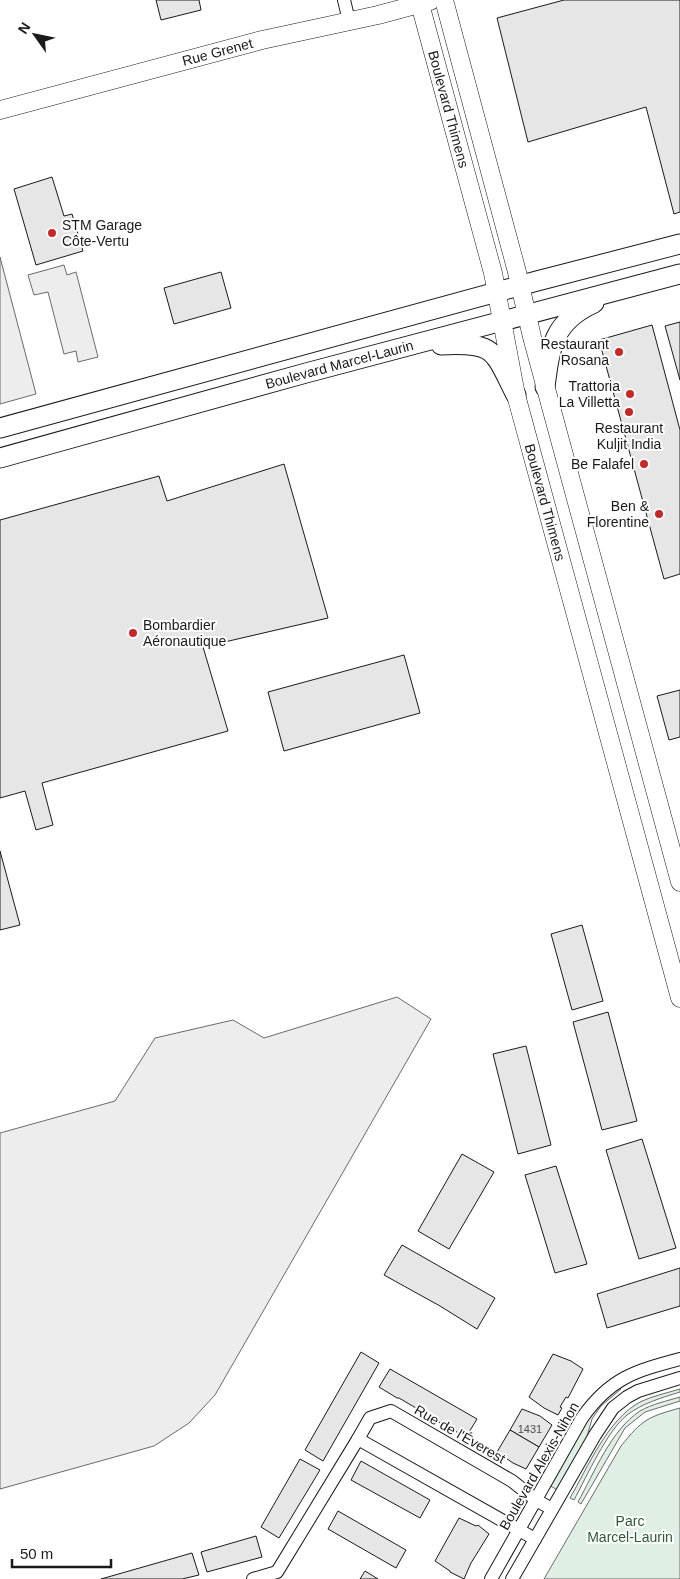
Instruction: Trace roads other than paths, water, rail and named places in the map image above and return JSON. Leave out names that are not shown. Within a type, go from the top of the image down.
[{"type":"main road","name":"Boulevard Marcel-Laurin","points":[[0,428],[680,244]]},
{"type":"main road","name":"Boulevard Marcel-Laurin","points":[[0,458],[306,373],[680,274]]},
{"type":"main road","points":[[545,387],[550,352],[561,328],[578,311],[627,288]]},
{"type":"main road","points":[[402,348],[467,344],[484,348],[494,354],[516,395]]},
{"type":"main road","points":[[50,414],[58,443]]},
{"type":"street","points":[[344,0],[349,21]]},
{"type":"street","name":"Boulevard Thimens","points":[[444,0],[517,272],[545,387],[680,882]]},
{"type":"street","name":"Rue Grenet","points":[[0,110],[262,40],[428,2]]},
{"type":"street","name":"Boulevard Thimens","points":[[428,2],[498,292],[516,395],[680,998]]},
{"type":"street","name":"Boulevard Alexis-Nihon","points":[[491,1579],[582,1418],[601,1394],[632,1373],[680,1359]]},
{"type":"street","points":[[512,1579],[595,1435],[613,1408],[620,1401],[638,1391],[680,1378]]},
{"type":"street","name":"Rue de l'Éverest","points":[[253,1579],[277,1572],[370,1418],[391,1411],[512,1481],[536,1500],[552,1509]]},
{"type":"street","points":[[358,1439],[535,1539]]},
{"type":"place","name":"STM Garage Côte-Vertu","points":[[52,233]]},
{"type":"place","name":"Restaurant Rosana","points":[[619,352]]},
{"type":"place","name":"Trattoria La Villetta","points":[[630,394]]},
{"type":"place","name":"Restaurant Kuljit India","points":[[629,412]]},
{"type":"place","name":"Be Falafel","points":[[644,464]]},
{"type":"place","name":"Ben & Florentine","points":[[659,514]]},
{"type":"place","name":"Bombardier Aéronautique","points":[[133,633]]},
{"type":"park label","name":"Parc Marcel-Laurin","points":[[630,1529]]}]
